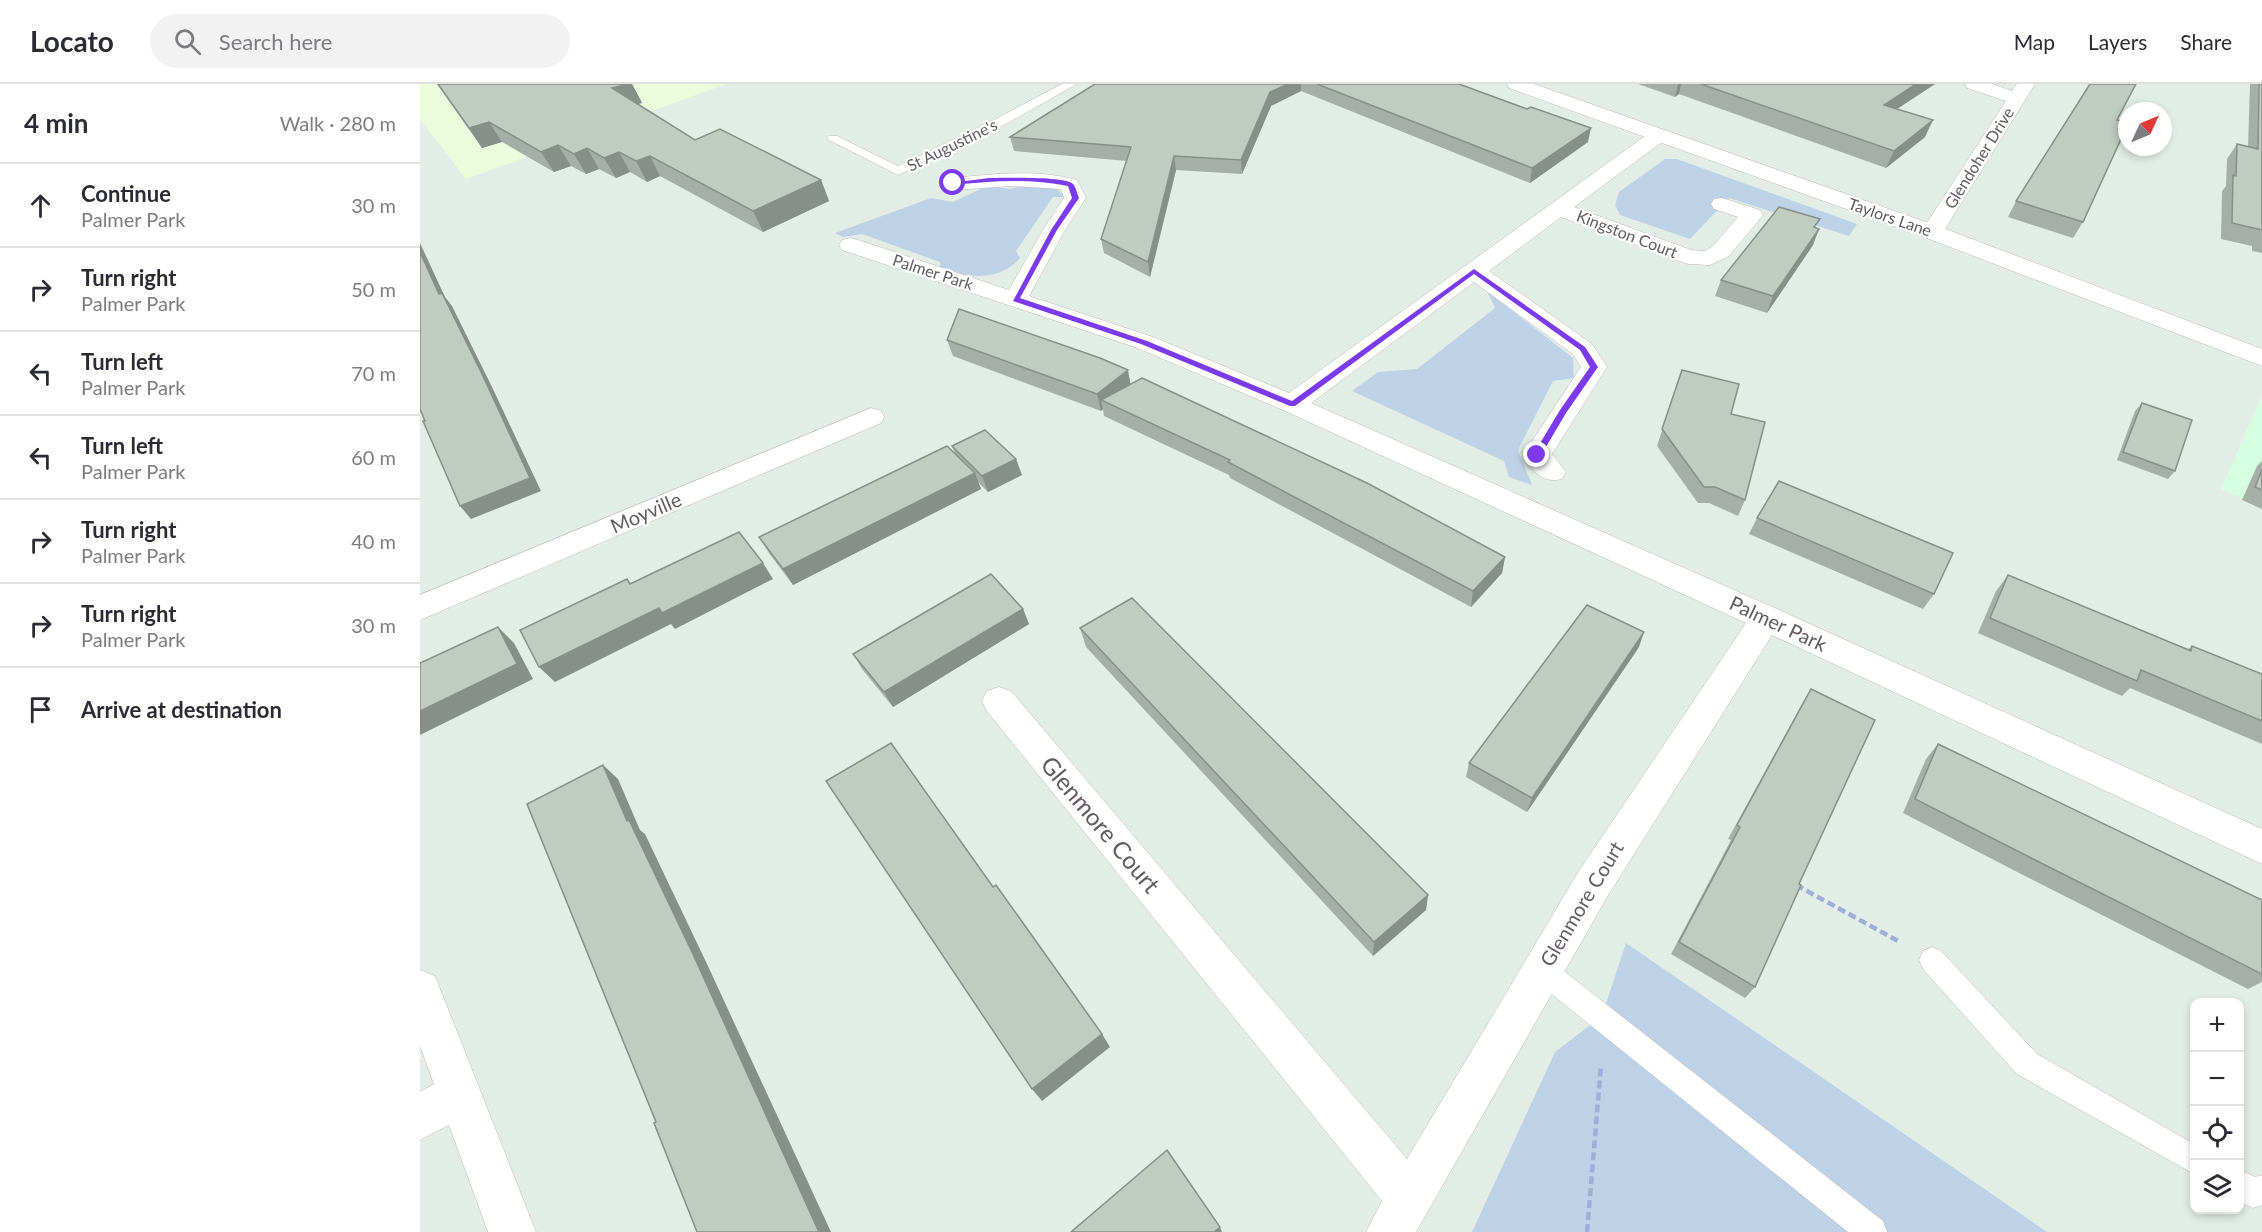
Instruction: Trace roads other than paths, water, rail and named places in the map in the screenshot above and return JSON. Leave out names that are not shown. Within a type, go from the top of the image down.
[{"type":"street","name":"Taylors Lane","points":[[1516,84],[1932,232],[2262,358]]},
{"type":"street","points":[[1974,84],[2021,91]]},
{"type":"street","name":"Glendoher Drive","points":[[1932,232],[2021,91]]},
{"type":"street","points":[[1293,404],[1659,135]]},
{"type":"street","points":[[953,183],[989,179],[1051,180],[1070,184],[1076,198],[1054,230],[1016,299]]},
{"type":"street","name":"Kingston Court","points":[[1559,209],[1688,257],[1710,258],[1721,251],[1752,214],[1722,204]]},
{"type":"street","name":"Palmer Park","points":[[849,245],[1144,342],[1293,404],[1766,618],[2262,847]]},
{"type":"street","points":[[1474,271],[1583,349],[1594,367],[1537,455],[1552,472]]},
{"type":"street","name":"Moyville","points":[[420,608],[871,417]]},
{"type":"street","name":"Glenmore Court","points":[[999,701],[1399,1215],[1593,884],[1766,618]]},
{"type":"street","points":[[420,990],[512,1232]]},
{"type":"street","points":[[420,1118],[460,1093]]},
{"type":"lane","name":"St Augustine's","points":[[833,139],[898,171],[998,123],[1071,84]]},
{"type":"lane","points":[[1932,960],[2027,1064],[2190,1158]]},
{"type":"lane","points":[[1542,970],[1872,1232]]},
{"type":"lane","points":[[2244,1187],[2253,1193],[2262,1190]]}]
